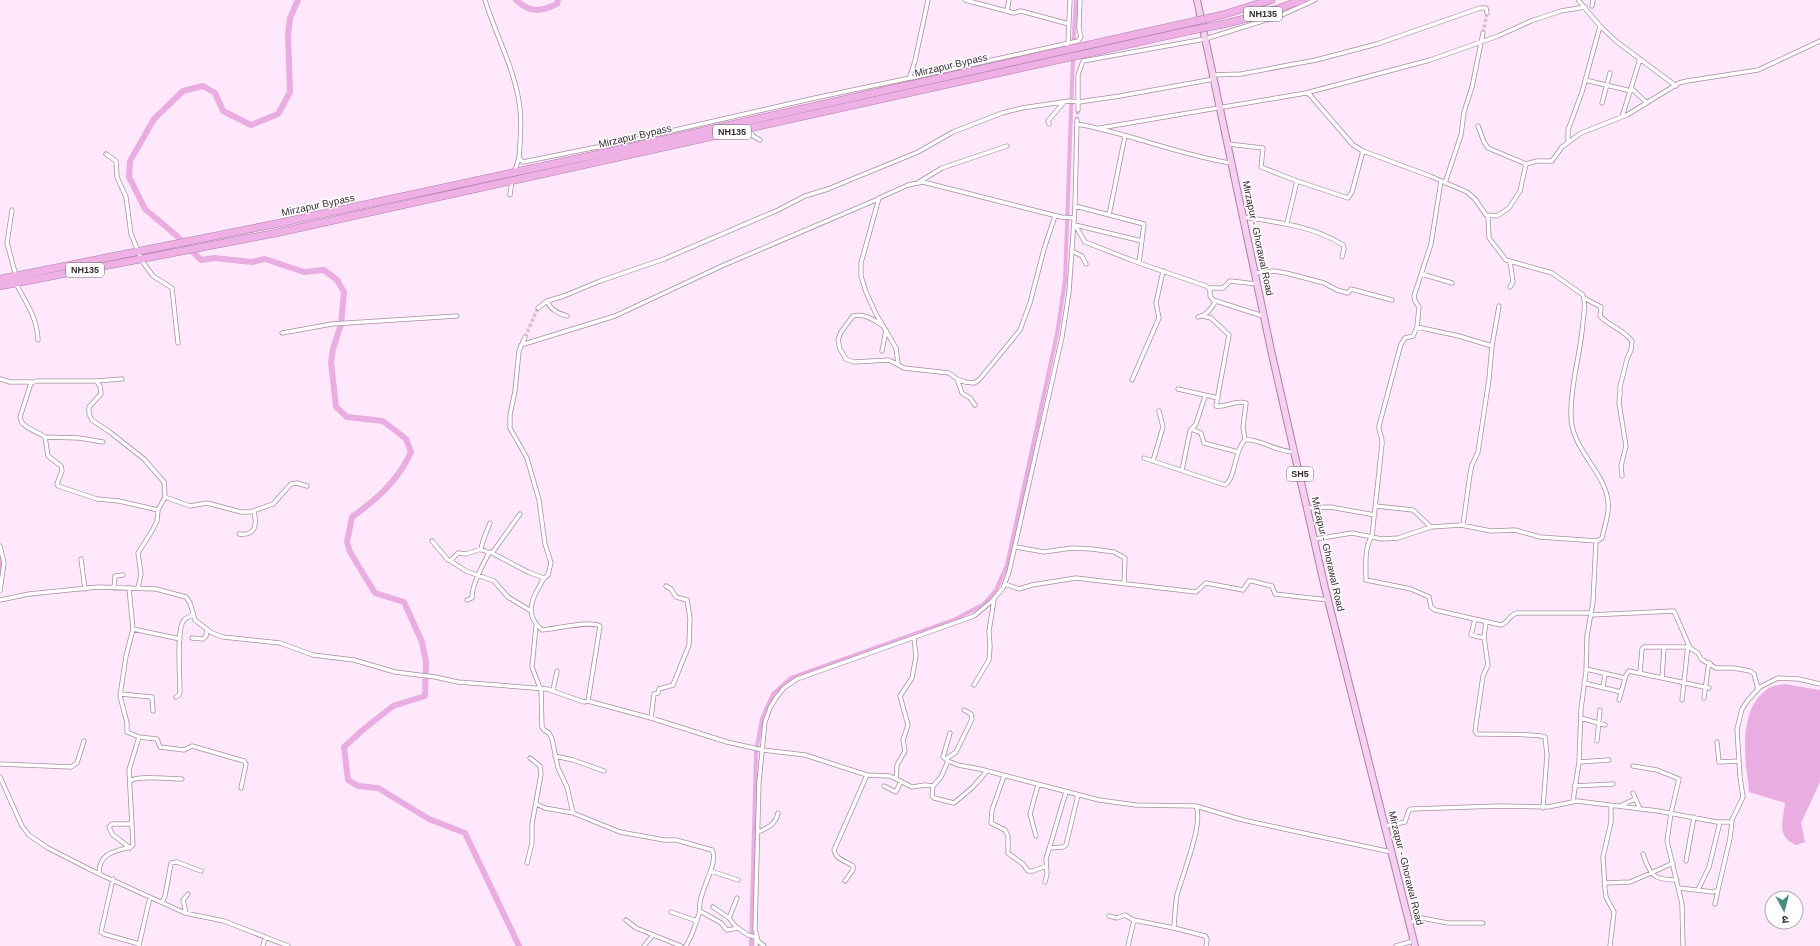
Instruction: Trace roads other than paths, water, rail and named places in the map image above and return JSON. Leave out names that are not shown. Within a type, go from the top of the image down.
[{"type":"highway","name":"Mirzapur Bypass","points":[[0,286],[16,280],[138,251],[275,224],[744,122],[1187,23],[1222,15],[1270,0]]},
{"type":"highway","name":"Mirzapur Bypass","points":[[0,279],[16,280],[141,260],[276,233],[1224,24],[1260,15],[1302,0]]},
{"type":"main road","name":"Mirzapur - Ghorawal Road","points":[[1196,0],[1214,77],[1231,163],[1294,452],[1328,600],[1386,826],[1414,944]]},
{"type":"street","points":[[485,0],[493,26],[506,55],[519,99],[522,127],[519,158],[514,172],[510,195]]},
{"type":"street","points":[[910,78],[928,0]]},
{"type":"street","points":[[965,0],[1014,13],[1021,11],[1069,24]]},
{"type":"street","points":[[1007,11],[1009,0]]},
{"type":"street","points":[[1070,0],[1070,43]]},
{"type":"street","points":[[519,158],[523,162],[542,159],[1078,41],[1081,36],[1079,28],[1080,0]]},
{"type":"street","points":[[1078,110],[1076,101],[1078,75],[1084,61],[1205,39],[1282,14],[1315,0]]},
{"type":"street","points":[[1579,0],[1600,26],[1618,42],[1676,86]]},
{"type":"street","points":[[1592,6],[1593,0]]},
{"type":"street","points":[[538,308],[546,301],[564,296],[600,281],[664,259],[778,210],[804,196],[828,189],[924,150],[963,127],[1015,109],[1140,93],[1214,77],[1241,74],[1316,60],[1377,44],[1483,7],[1486,8],[1486,13]]},
{"type":"street","points":[[1100,128],[1306,93],[1430,60],[1498,36],[1522,24],[1561,11],[1586,7]]},
{"type":"street","points":[[1568,142],[1568,130],[1585,80],[1600,26]]},
{"type":"street","points":[[1445,183],[1461,135],[1464,112],[1472,87],[1483,32]]},
{"type":"street","points":[[1478,126],[1488,148],[1526,164],[1537,161],[1552,161],[1562,147],[1581,133],[1622,117],[1687,81],[1758,70],[1820,41]]},
{"type":"street","points":[[1622,117],[1640,59]]},
{"type":"street","points":[[1602,103],[1610,73]]},
{"type":"street","points":[[1585,80],[1631,89],[1648,103]]},
{"type":"street","points":[[1306,93],[1310,95],[1341,129],[1349,141],[1363,151],[1441,181],[1471,195],[1488,216],[1489,238],[1504,258],[1552,273],[1579,291],[1584,298],[1601,307],[1600,316],[1625,333],[1632,341],[1631,350],[1627,359],[1620,388],[1619,403],[1626,446],[1621,466],[1622,476]]},
{"type":"street","points":[[1049,124],[1048,121],[1064,102]]},
{"type":"street","points":[[744,122],[753,136],[760,140]]},
{"type":"street","points":[[756,946],[754,936],[761,750],[766,716],[776,698],[797,679],[974,616],[994,599],[1005,584],[1016,547],[1035,453],[1062,336],[1069,292],[1074,225],[1072,217],[1075,206],[1075,147],[1077,122],[1209,160],[1231,163]]},
{"type":"street","points":[[1109,215],[1125,136]]},
{"type":"street","points":[[1228,144],[1262,148],[1261,167],[1348,198],[1352,192],[1363,151]]},
{"type":"street","points":[[521,345],[615,316],[724,265],[878,200],[888,193],[919,182],[942,168],[1007,146]]},
{"type":"street","points":[[106,154],[116,161],[117,178],[126,198],[131,234],[141,260],[153,276],[172,288],[178,343]]},
{"type":"street","points":[[1488,216],[1497,216],[1509,208],[1520,191],[1526,164]]},
{"type":"street","points":[[1287,223],[1297,181]]},
{"type":"street","points":[[1441,181],[1431,244],[1414,298],[1420,307],[1417,327],[1413,336],[1404,338],[1401,344],[1379,426],[1383,439],[1375,515],[1372,536],[1369,541],[1366,558],[1366,580],[1419,592],[1429,597],[1431,607],[1435,610],[1502,625],[1511,615],[1518,613],[1591,614],[1674,611],[1688,645],[1701,659],[1710,663],[1716,668],[1734,668],[1750,671],[1754,674],[1758,689]]},
{"type":"street","points":[[919,182],[1055,216],[1072,217]]},
{"type":"street","points":[[878,200],[860,272],[871,305],[896,348],[898,364]]},
{"type":"street","points":[[1075,206],[1144,224],[1139,263]]},
{"type":"street","points":[[12,210],[7,243],[16,280],[34,315],[38,328],[38,340]]},
{"type":"street","points":[[883,326],[868,317],[857,314],[853,316],[839,336],[840,349],[844,357],[850,361],[892,360],[908,368],[949,373],[957,379],[969,382],[979,380],[1006,346],[1017,335],[1030,303],[1042,256],[1055,216]]},
{"type":"street","points":[[1243,217],[1287,223],[1337,241],[1344,247],[1342,257]]},
{"type":"street","points":[[1074,225],[1142,242]]},
{"type":"street","points":[[1074,225],[1085,242],[1209,288],[1223,288],[1230,281],[1258,284]]},
{"type":"street","points":[[1072,251],[1082,256],[1086,264]]},
{"type":"street","points":[[1510,261],[1513,282],[1510,287]]},
{"type":"street","points":[[1132,380],[1160,318],[1156,303],[1163,271]]},
{"type":"street","points":[[1256,273],[1274,271],[1286,273],[1324,283],[1342,292],[1348,293],[1351,289],[1392,300]]},
{"type":"street","points":[[1422,274],[1452,283]]},
{"type":"street","points":[[1209,288],[1210,296],[1216,301],[1265,317]]},
{"type":"street","points":[[1315,539],[1352,533],[1386,539],[1398,538],[1431,527],[1463,525],[1491,531],[1515,530],[1540,537],[1596,541],[1602,538],[1608,507],[1608,499],[1603,485],[1576,439],[1571,415],[1574,383],[1582,335],[1584,298]]},
{"type":"street","points":[[546,301],[549,306],[561,315],[567,316]]},
{"type":"street","points":[[1203,316],[1212,309],[1216,301]]},
{"type":"street","points":[[1463,525],[1470,474],[1478,452],[1489,379],[1492,346],[1499,306]]},
{"type":"street","points":[[282,333],[332,324],[456,316]]},
{"type":"street","points":[[1144,458],[1226,484],[1238,452],[1245,440],[1244,427],[1246,403],[1235,402],[1217,407],[1229,335],[1211,318],[1203,316],[1198,317]]},
{"type":"street","points":[[1417,327],[1459,336],[1492,346]]},
{"type":"street","points":[[882,351],[886,330]]},
{"type":"street","points":[[525,337],[521,345],[510,422],[511,432],[524,452],[539,500],[545,544],[551,563],[548,575],[544,578],[532,599],[531,611],[536,626],[532,667],[541,688],[542,727],[551,735],[559,771],[568,787],[573,813]]},
{"type":"street","points":[[0,380],[10,382],[32,382],[122,379]]},
{"type":"street","points":[[957,379],[962,393],[970,398],[974,405]]},
{"type":"street","points":[[96,381],[100,386],[101,394],[89,407],[90,417],[144,459],[162,479],[165,497],[158,510],[154,527],[138,553],[141,574],[138,588]]},
{"type":"street","points":[[32,382],[20,418],[25,425],[44,437],[79,438],[103,442]]},
{"type":"street","points":[[1178,389],[1218,398]]},
{"type":"street","points":[[1182,470],[1191,429],[1196,424],[1205,396]]},
{"type":"street","points":[[1153,461],[1163,427],[1159,411]]},
{"type":"street","points":[[1191,429],[1201,433],[1204,443],[1238,452]]},
{"type":"street","points":[[44,437],[48,456],[62,468],[57,484],[58,486],[97,499],[119,500],[158,510]]},
{"type":"street","points":[[1245,440],[1254,440],[1282,451],[1294,452]]},
{"type":"street","points":[[165,497],[190,506],[207,503],[241,512],[254,511],[273,504],[291,484],[297,483],[307,486]]},
{"type":"street","points":[[1376,506],[1413,510],[1431,527]]},
{"type":"street","points":[[1307,508],[1330,507],[1375,515]]},
{"type":"street","points":[[239,534],[250,533],[255,527],[256,522],[254,511]]},
{"type":"street","points":[[467,600],[472,598],[479,571],[520,514]]},
{"type":"street","points":[[481,550],[482,542],[490,523]]},
{"type":"street","points":[[432,541],[455,566],[494,581],[508,597],[531,611]]},
{"type":"street","points":[[1573,801],[1574,786],[1579,762],[1580,718],[1591,614],[1596,541]]},
{"type":"street","points":[[0,546],[4,566],[0,591]]},
{"type":"street","points":[[1016,547],[1044,552],[1072,548],[1114,552],[1125,558],[1124,583]]},
{"type":"street","points":[[449,560],[451,560],[458,553],[466,554],[481,550],[491,553],[544,578]]},
{"type":"street","points":[[80,559],[85,588]]},
{"type":"street","points":[[114,588],[115,576],[123,575]]},
{"type":"street","points":[[1005,584],[1019,589],[1032,585],[1076,578],[1196,592],[1200,591],[1203,584],[1206,583],[1244,590],[1249,581],[1252,580],[1272,586],[1274,594],[1328,600]]},
{"type":"street","points":[[651,718],[654,694],[658,693],[659,689],[673,685],[690,640],[690,618],[686,600],[676,597],[671,589],[666,586]]},
{"type":"street","points":[[0,600],[29,594],[85,588],[138,588],[162,590],[186,597],[190,603],[192,615],[195,620],[207,629],[223,637],[280,642],[313,655],[354,660],[395,672],[435,677],[464,683],[553,690],[578,700],[588,701],[651,718],[688,731],[754,749],[805,755],[867,775],[896,778],[912,786],[933,786]]},
{"type":"street","points":[[129,588],[133,629],[126,656],[120,694],[127,723],[126,730],[128,733],[139,737],[158,739],[159,747],[184,750],[192,746],[244,761],[246,764],[241,788]]},
{"type":"street","points":[[974,686],[989,660],[989,631],[994,599]]},
{"type":"street","points":[[176,697],[180,692],[180,639],[184,620],[192,615]]},
{"type":"street","points":[[1475,619],[1472,636],[1484,638]]},
{"type":"street","points":[[1486,622],[1484,638],[1488,668],[1483,676],[1475,732],[1477,734],[1537,735],[1544,738],[1547,755],[1543,808]]},
{"type":"street","points":[[536,626],[542,630],[576,625],[596,624],[600,626],[588,701]]},
{"type":"street","points":[[133,629],[180,639]]},
{"type":"street","points":[[192,638],[203,638],[206,636],[207,629]]},
{"type":"street","points":[[896,778],[897,766],[905,751],[903,740],[908,726],[900,696],[912,678],[916,656],[914,638]]},
{"type":"street","points":[[1640,673],[1643,648],[1688,645]]},
{"type":"street","points":[[1682,700],[1688,645]]},
{"type":"street","points":[[1662,678],[1664,647]]},
{"type":"street","points":[[1704,698],[1707,688],[1710,663]]},
{"type":"street","points":[[1586,669],[1625,678]]},
{"type":"street","points":[[553,690],[557,671]]},
{"type":"street","points":[[1619,700],[1625,678],[1629,671],[1707,688]]},
{"type":"street","points":[[1603,688],[1604,673]]},
{"type":"street","points":[[1715,904],[1730,838],[1732,821],[1743,797],[1737,742],[1739,723],[1745,705],[1758,689],[1768,682],[1778,678],[1799,679],[1820,684]]},
{"type":"street","points":[[1584,683],[1621,692]]},
{"type":"street","points":[[120,694],[152,697],[153,711]]},
{"type":"street","points":[[964,710],[971,714],[972,719],[956,752],[947,760],[941,777],[933,786],[932,796],[934,798],[954,803],[974,787],[987,771]]},
{"type":"street","points":[[1597,741],[1600,710]]},
{"type":"street","points":[[1580,718],[1605,725]]},
{"type":"street","points":[[950,733],[943,757],[958,765],[987,771],[1078,795],[1136,805],[1196,806],[1243,820],[1392,852]]},
{"type":"street","points":[[99,874],[100,862],[104,857],[130,848],[134,843],[130,765],[139,737]]},
{"type":"street","points":[[0,764],[71,767],[77,764],[84,741]]},
{"type":"street","points":[[1717,742],[1719,762],[1739,761]]},
{"type":"street","points":[[555,756],[604,770]]},
{"type":"street","points":[[527,864],[532,843],[532,824],[541,772],[538,764],[530,758]]},
{"type":"street","points":[[1579,762],[1609,760]]},
{"type":"street","points":[[1633,766],[1657,770],[1678,778],[1679,782],[1671,813],[1667,841],[1679,888],[1683,918],[1683,946]]},
{"type":"street","points":[[845,881],[853,870],[852,866],[837,857],[834,850],[867,775]]},
{"type":"street","points":[[1004,776],[992,810],[991,823],[1005,830],[1008,836],[1008,853],[1023,864],[1028,870],[1033,871],[1046,866]]},
{"type":"street","points":[[0,777],[20,824],[27,832],[48,848],[99,874],[186,913],[224,921],[265,939],[288,946]]},
{"type":"street","points":[[130,781],[135,778],[164,777],[182,779]]},
{"type":"street","points":[[884,786],[896,792],[901,781]]},
{"type":"street","points":[[1574,786],[1613,784]]},
{"type":"street","points":[[1036,836],[1030,814],[1038,785]]},
{"type":"street","points":[[1045,882],[1046,859],[1066,792]]},
{"type":"street","points":[[1633,793],[1640,809]]},
{"type":"street","points":[[1050,848],[1063,847],[1066,845],[1078,795]]},
{"type":"street","points":[[1619,807],[1635,799]]},
{"type":"street","points":[[1386,826],[1405,822],[1409,810],[1412,809],[1499,806],[1543,808],[1573,801],[1671,813],[1720,822],[1732,821]]},
{"type":"street","points":[[536,804],[545,808],[573,813],[606,828],[620,832],[664,840],[676,840],[712,850],[714,853],[711,871],[700,899],[700,912],[686,946]]},
{"type":"street","points":[[1174,928],[1174,912],[1198,819],[1196,806]]},
{"type":"street","points":[[1610,946],[1614,912],[1606,897],[1603,857],[1611,822],[1611,806]]},
{"type":"street","points":[[758,832],[770,827],[777,820],[778,813]]},
{"type":"street","points":[[1686,861],[1694,817]]},
{"type":"street","points":[[1698,890],[1709,867],[1720,822]]},
{"type":"street","points":[[130,848],[112,834],[109,827],[111,824],[132,824]]},
{"type":"street","points":[[1643,854],[1648,869],[1652,873],[1660,879],[1677,880]]},
{"type":"street","points":[[162,902],[165,896],[172,863],[177,862],[201,871]]},
{"type":"street","points":[[1604,883],[1630,882],[1673,862]]},
{"type":"street","points":[[711,871],[738,880]]},
{"type":"street","points":[[112,879],[101,932],[104,934],[139,945],[150,898]]},
{"type":"street","points":[[1679,888],[1713,892],[1718,890]]},
{"type":"street","points":[[186,913],[184,900],[188,894]]},
{"type":"street","points":[[729,918],[737,898]]},
{"type":"street","points":[[713,907],[729,918],[736,927],[754,936],[764,946]]},
{"type":"street","points":[[671,912],[697,921]]},
{"type":"street","points":[[700,912],[704,912],[721,923],[727,930],[736,927]]},
{"type":"street","points":[[1109,916],[1116,918],[1124,915],[1136,921],[1174,928],[1205,936],[1207,939],[1206,946]]},
{"type":"street","points":[[1409,923],[1422,918],[1448,922],[1483,923]]},
{"type":"street","points":[[626,920],[636,928],[681,946]]},
{"type":"street","points":[[1128,946],[1132,923],[1134,920],[1136,921]]},
{"type":"street","points":[[644,946],[654,935]]},
{"type":"street","points":[[263,946],[265,939]]},
{"type":"street","points":[[1396,946],[1414,944]]},
{"type":"waterway","points":[[298,0],[290,18],[288,35],[290,92],[278,114],[251,125],[223,111],[215,93],[203,86],[183,91],[154,119],[130,161],[129,177],[145,209],[177,236],[201,260],[214,258],[252,262],[265,259],[304,272],[324,270],[337,280],[344,292],[341,324],[333,349],[331,362],[336,407],[347,417],[383,421],[406,439],[411,452],[400,472],[386,489],[352,517],[347,542],[350,552],[375,593],[404,602],[422,642],[426,662],[425,696],[393,706],[344,747],[348,780],[358,786],[378,788],[429,819],[465,833],[519,946]]},
{"type":"waterway","points":[[516,0],[526,7],[535,10],[551,7],[557,4],[558,0]]},
{"type":"waterway","points":[[1073,49],[1076,0]]},
{"type":"waterway","points":[[751,946],[756,751],[762,719],[773,694],[791,678],[954,620],[984,604],[996,590],[1007,565],[1057,334],[1065,280],[1073,56]]},
{"type":"waterway","points":[[0,555],[1,575]]},
{"type":"tunnel","points":[[1483,33],[1487,13]]},
{"type":"tunnel","points":[[1077,120],[1078,110]]},
{"type":"tunnel","points":[[525,337],[538,308]]}]
